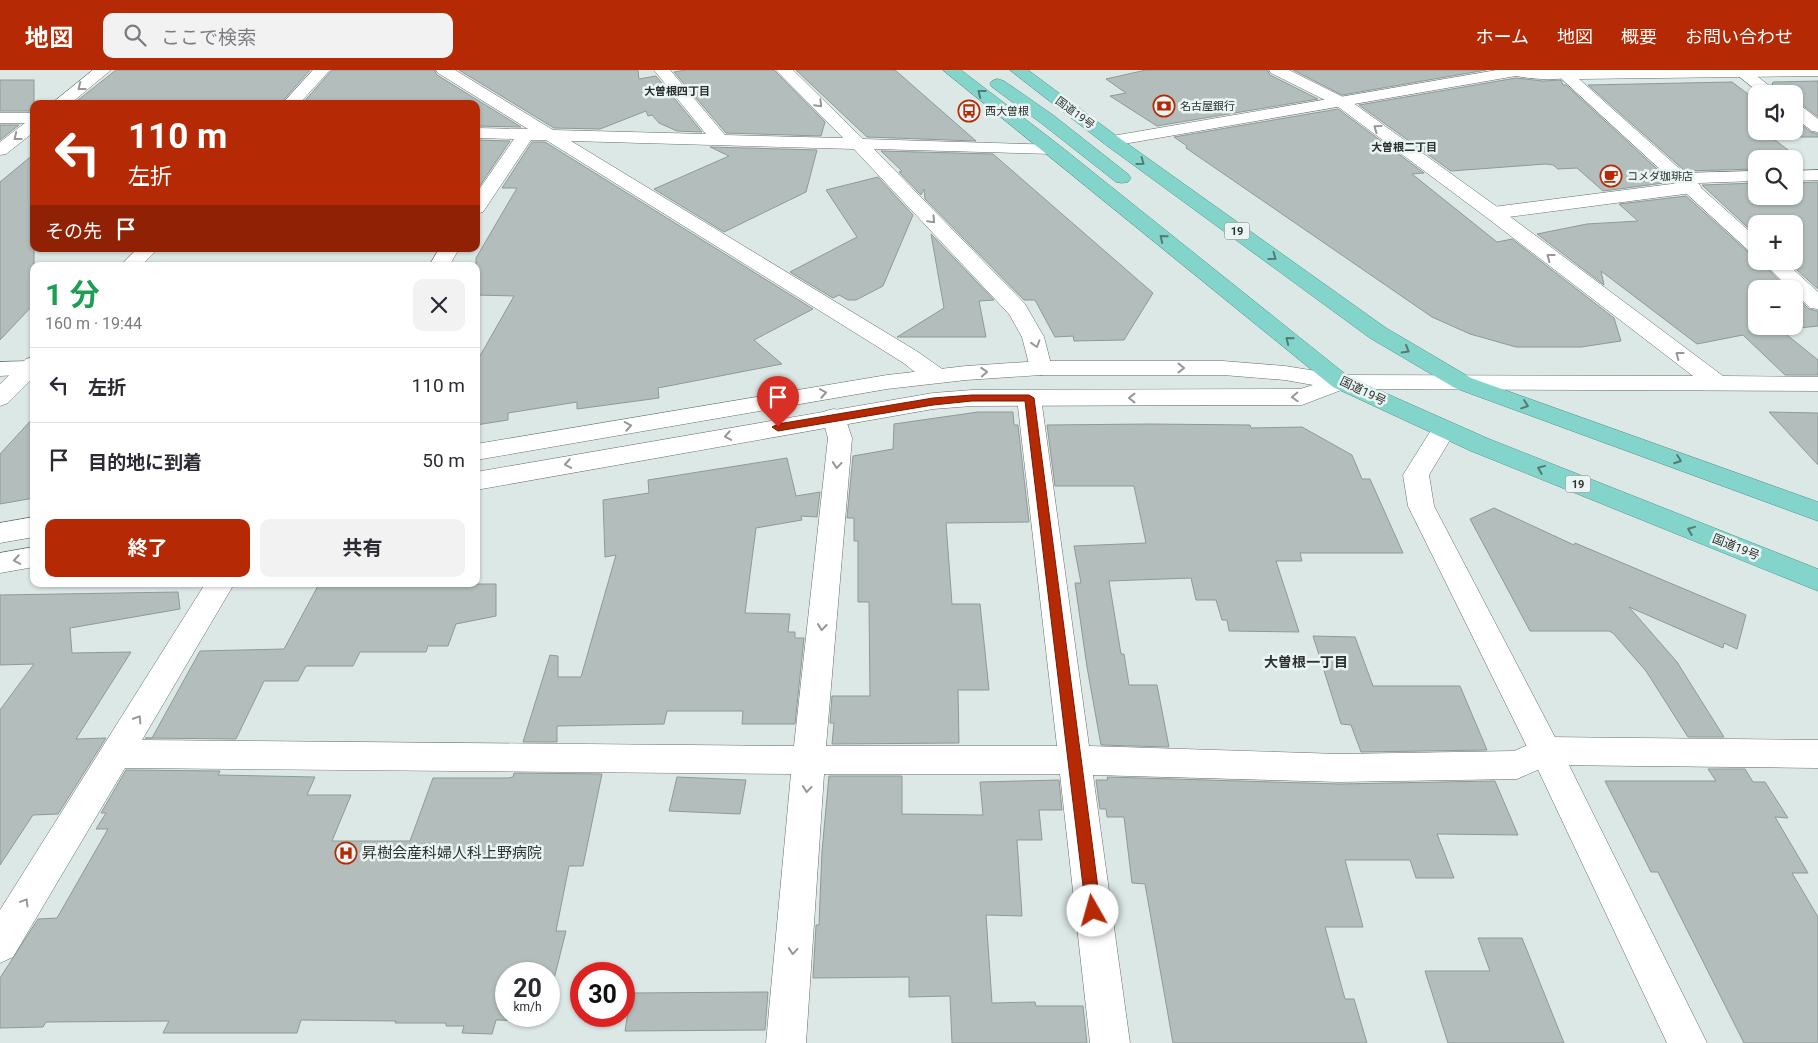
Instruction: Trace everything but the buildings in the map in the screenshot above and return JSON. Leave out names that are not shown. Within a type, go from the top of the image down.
[{"type":"highway","name":"国道19号","points":[[951,70],[1053,149],[1341,382],[1444,430],[1818,580]]},
{"type":"highway","name":"国道19号","points":[[1018,70],[1112,141],[1378,333],[1463,383],[1593,428],[1818,512]]},
{"type":"highway","points":[[985,76],[1047,119],[1122,178]]},
{"type":"street","points":[[64,100],[103,70]]},
{"type":"street","points":[[294,100],[322,70]]},
{"type":"street","points":[[444,70],[910,357],[937,376]]},
{"type":"street","points":[[662,70],[721,140]]},
{"type":"street","points":[[784,70],[859,144],[1017,309],[1026,320],[1036,342],[1040,368]]},
{"type":"street","points":[[1277,70],[1342,103],[1492,213],[1718,384]]},
{"type":"street","points":[[1112,141],[1342,103],[1511,71],[1818,71]]},
{"type":"street","points":[[1741,71],[1760,85]]},
{"type":"street","points":[[1562,72],[1748,239]]},
{"type":"street","points":[[1803,116],[1818,127]]},
{"type":"street","points":[[0,118],[30,118]]},
{"type":"street","points":[[0,150],[30,127]]},
{"type":"street","points":[[480,133],[1053,149]]},
{"type":"street","points":[[480,202],[526,135]]},
{"type":"street","points":[[1803,176],[1818,175]]},
{"type":"street","points":[[1492,213],[1686,183],[1748,177]]},
{"type":"street","points":[[134,262],[145,252]]},
{"type":"street","points":[[1782,270],[1818,303]]},
{"type":"street","points":[[0,368],[30,366]]},
{"type":"street","points":[[0,398],[30,368]]},
{"type":"street","points":[[480,451],[887,382],[1040,368],[1224,368],[1341,382],[1818,384]]},
{"type":"street","points":[[480,480],[834,417],[943,400],[972,398],[1302,397],[1341,382]]},
{"type":"street","points":[[1029,398],[1110,1043]]},
{"type":"street","points":[[786,1043],[809,760],[840,438],[834,417]]},
{"type":"street","points":[[1444,430],[1416,474],[1422,506],[1546,751],[1687,1043]]},
{"type":"street","points":[[0,533],[30,528]]},
{"type":"street","points":[[0,563],[30,559]]},
{"type":"street","points":[[0,944],[218,587]]},
{"type":"street","points":[[115,754],[809,760],[1075,760],[1339,768],[1517,765],[1546,751],[1818,754]]},
{"type":"place","name":"名古屋銀行","points":[[1164,106]]},
{"type":"place","name":"西大曽根","points":[[969,111]]},
{"type":"place","name":"コメダ珈琲店","points":[[1611,176]]},
{"type":"place","name":"昇樹会産科婦人科上野病院","points":[[346,853]]},
{"type":"district","name":"大曽根四丁目","points":[[677,91]]},
{"type":"district","name":"大曽根二丁目","points":[[1404,147]]},
{"type":"district","name":"大曽根一丁目","points":[[1306,662]]},
{"type":"route","points":[[778,427],[933,401],[972,398],[1029,398],[1093,911]]}]
